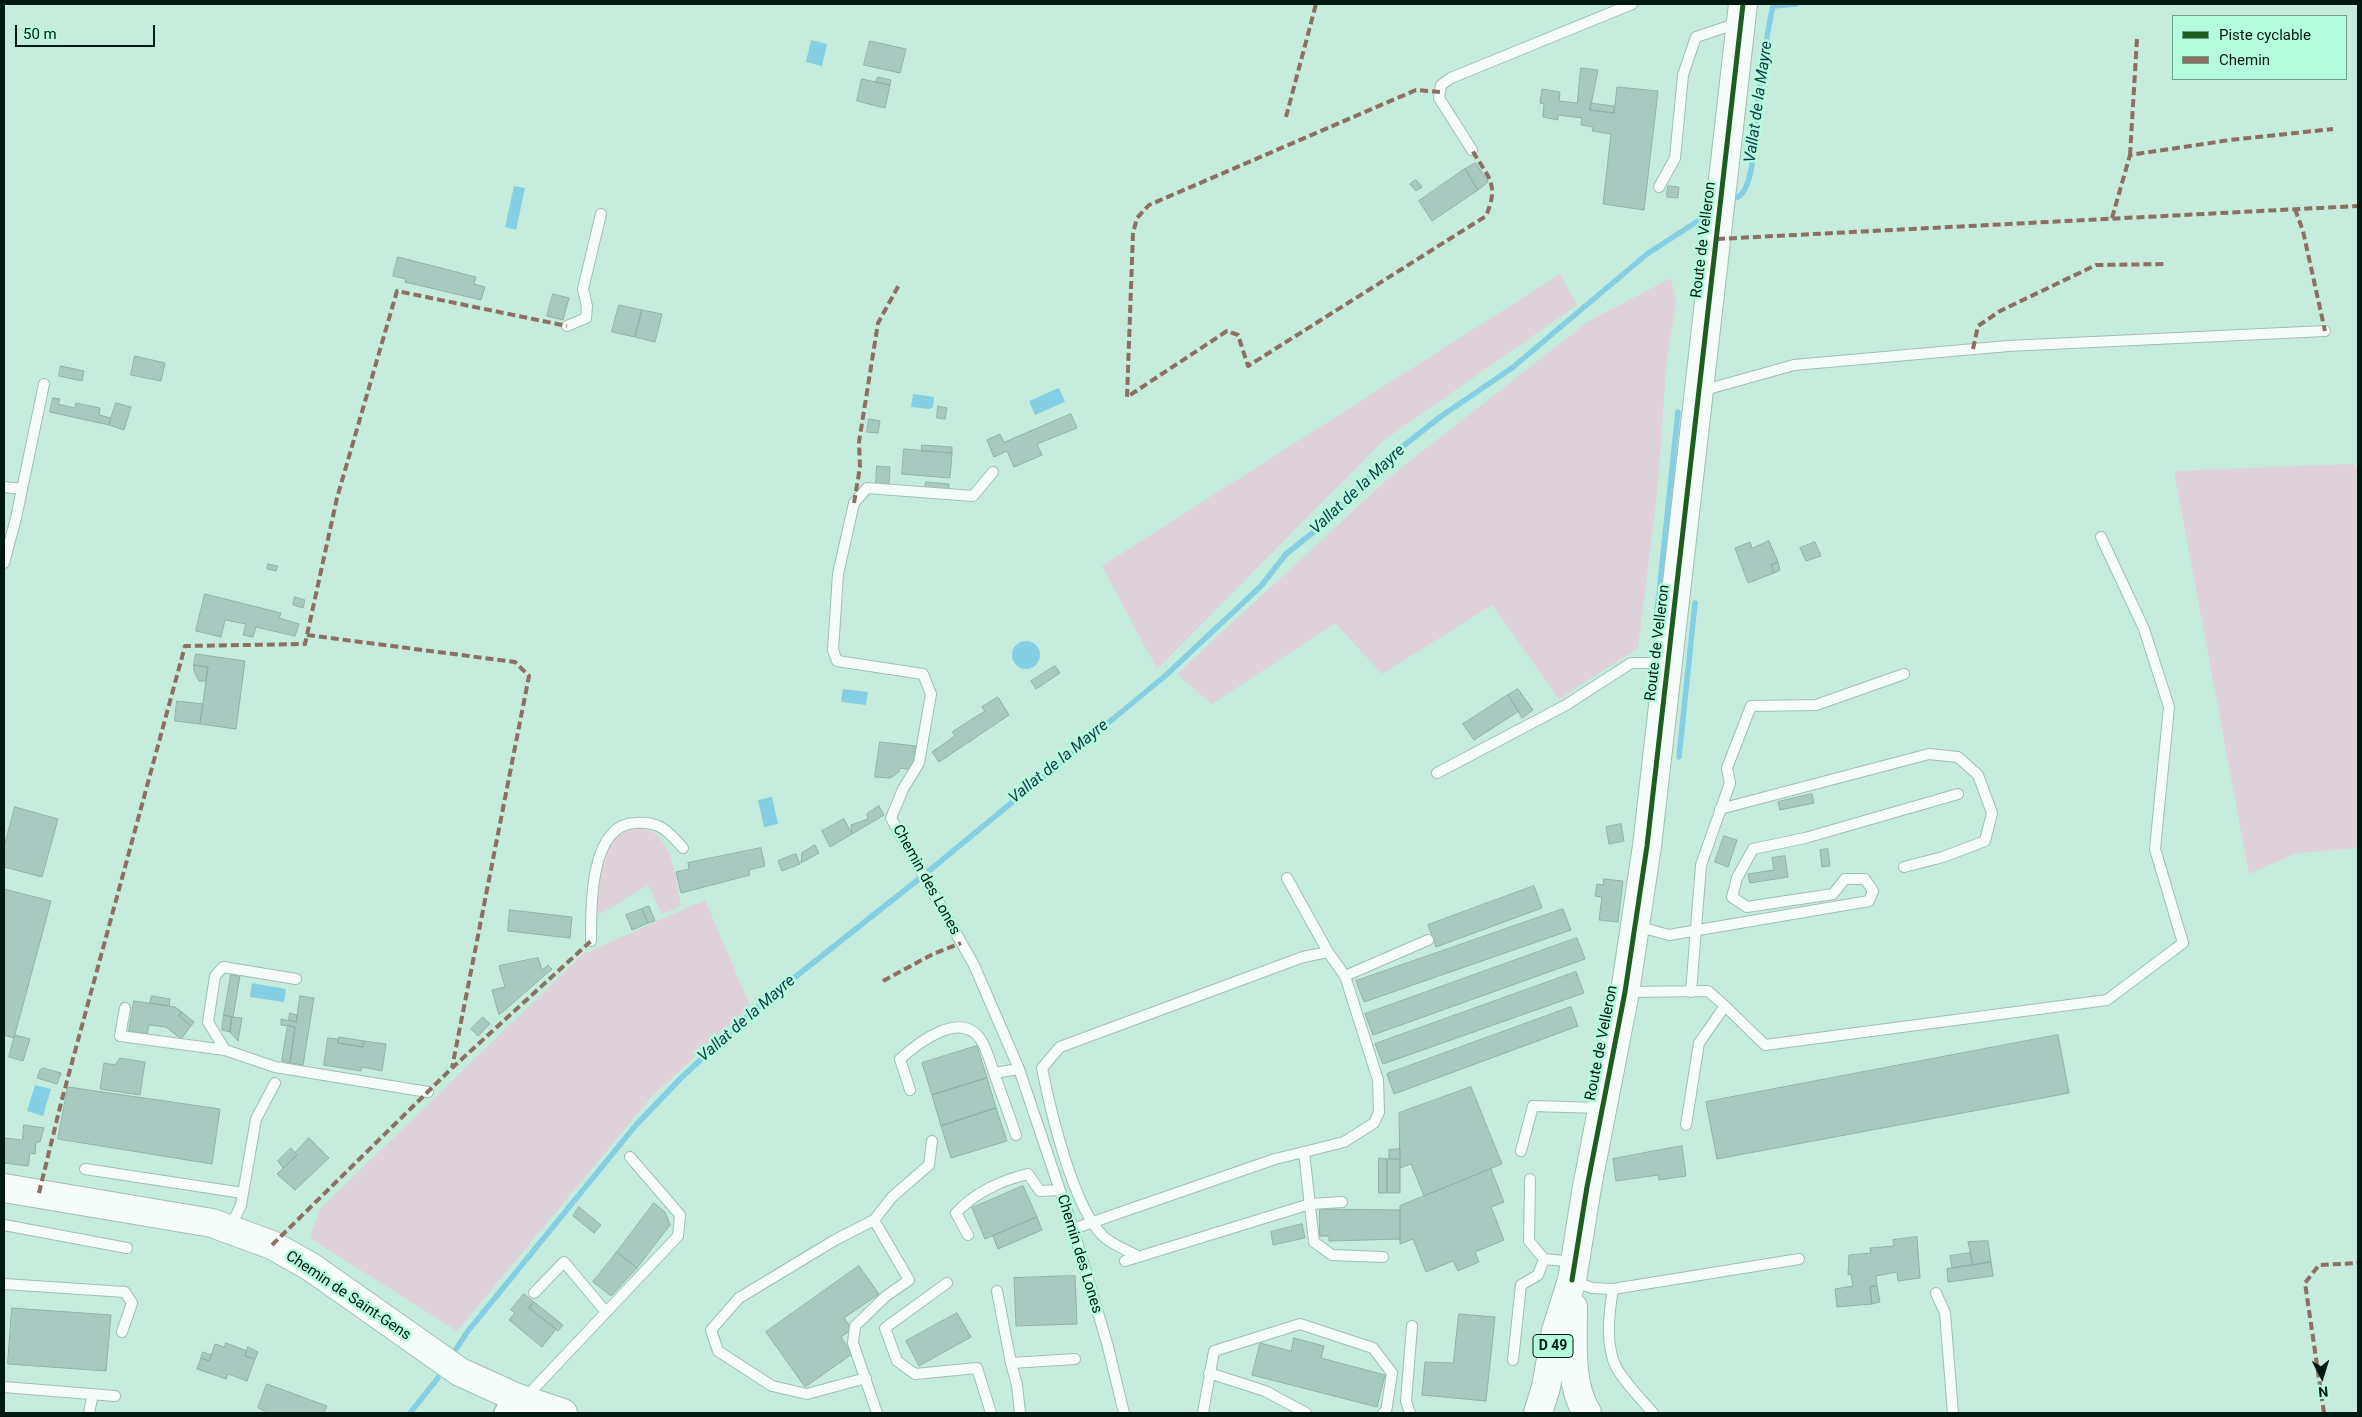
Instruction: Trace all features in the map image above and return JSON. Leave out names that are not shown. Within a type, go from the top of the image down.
[{"type":"main road","name":"Route de Velleron","points":[[1538,1413],[1546,1387],[1556,1331],[1574,1271],[1602,1108],[1625,992],[1635,926],[1669,663],[1742,13]]},
{"type":"main road","name":"Chemin de Saint-Gens","points":[[4,1188],[184,1218],[229,1228],[272,1245],[310,1267],[460,1372],[514,1404],[563,1413]]},
{"type":"main road","name":"Route de Velleron","points":[[1574,1271],[1574,1362],[1578,1391],[1587,1413]]},
{"type":"main road","points":[[1568,1413],[1573,1413]]},
{"type":"lane","points":[[1472,150],[1439,98],[1441,85],[1451,78],[1632,4]]},
{"type":"lane","points":[[1659,187],[1675,158],[1683,74],[1696,37],[1742,13]]},
{"type":"lane","points":[[567,326],[586,318],[588,306],[582,289],[601,214]]},
{"type":"lane","points":[[1700,391],[1794,365],[2008,346],[2325,331]]},
{"type":"lane","points":[[4,563],[44,384]]},
{"type":"lane","name":"Chemin des Lones","points":[[993,472],[973,496],[867,488],[854,502],[838,574],[833,650],[838,661],[923,674],[931,694],[919,763],[903,790],[891,818],[974,965],[1019,1069],[1073,1229],[1124,1413]]},
{"type":"lane","points":[[4,487],[22,489]]},
{"type":"lane","points":[[1625,992],[1708,992],[1726,1006],[1765,1045],[2107,1000],[2183,943],[2155,849],[2169,707],[2144,628],[2101,537]]},
{"type":"lane","points":[[1437,773],[1566,705],[1632,663],[1669,663]]},
{"type":"lane","points":[[1691,992],[1701,866],[1730,783],[1727,768],[1751,706],[1816,705],[1904,674]]},
{"type":"lane","points":[[1720,809],[1929,754],[1958,757],[1978,775],[1992,813],[1985,841],[1942,857],[1904,867]]},
{"type":"lane","points":[[1635,926],[1669,935],[1869,901],[1873,892],[1865,879],[1845,879],[1833,894],[1747,907],[1732,897],[1737,878],[1753,849],[1805,838],[1958,794]]},
{"type":"lane","points":[[591,941],[596,869],[604,844],[617,829],[632,823],[651,822],[668,831],[684,848]]},
{"type":"lane","points":[[1073,1229],[1274,1159],[1344,1142],[1374,1124],[1379,1112],[1378,1080],[1346,976],[1328,952],[1287,878]]},
{"type":"lane","points":[[1346,976],[1428,940]]},
{"type":"lane","points":[[1139,1257],[1104,1237],[1092,1223],[1059,1137],[1050,1107],[1042,1068],[1060,1047],[1303,957],[1328,952]]},
{"type":"lane","points":[[225,1050],[208,1022],[215,976],[222,967],[296,979]]},
{"type":"lane","points":[[1686,1125],[1699,1043],[1726,1006]]},
{"type":"lane","points":[[125,1008],[120,1036],[225,1050],[275,1067],[428,1092]]},
{"type":"lane","points":[[910,1090],[900,1059],[916,1045],[950,1027],[969,1028],[981,1039],[1016,1136]]},
{"type":"lane","points":[[994,1073],[1019,1069]]},
{"type":"lane","points":[[229,1228],[241,1205],[256,1119],[275,1083]]},
{"type":"lane","points":[[1521,1151],[1533,1106],[1602,1108]]},
{"type":"lane","points":[[866,1378],[808,1394],[772,1386],[718,1350],[711,1330],[739,1298],[835,1240],[874,1220],[892,1197],[929,1165],[932,1141]]},
{"type":"lane","points":[[1304,1152],[1314,1242],[1332,1255],[1383,1257]]},
{"type":"lane","points":[[514,1404],[678,1236],[680,1215],[630,1157]]},
{"type":"lane","points":[[85,1169],[243,1193]]},
{"type":"lane","points":[[968,1235],[956,1213],[968,1199],[1014,1177],[1028,1174],[1040,1191],[1060,1190]]},
{"type":"lane","points":[[1530,1179],[1529,1241],[1544,1259],[1574,1271],[1592,1288],[1613,1289],[1799,1259]]},
{"type":"lane","points":[[1125,1261],[1310,1204],[1342,1202]]},
{"type":"lane","points":[[874,1220],[909,1280],[886,1296],[855,1326],[853,1343],[877,1413]]},
{"type":"lane","points":[[4,1225],[127,1248]]},
{"type":"lane","points":[[1513,1360],[1521,1285],[1538,1275],[1544,1259]]},
{"type":"lane","points":[[534,1293],[564,1262],[605,1312]]},
{"type":"lane","points":[[947,1283],[885,1328],[897,1362],[915,1374],[977,1368],[991,1413]]},
{"type":"lane","points":[[4,1284],[125,1292],[132,1303],[122,1332]]},
{"type":"lane","points":[[1613,1289],[1609,1311],[1610,1342],[1616,1367],[1653,1413]]},
{"type":"lane","points":[[997,1291],[1017,1385],[1020,1413]]},
{"type":"lane","points":[[1936,1294],[1945,1313],[1953,1413]]},
{"type":"lane","points":[[1204,1413],[1214,1351],[1300,1324],[1374,1348],[1392,1373],[1386,1412],[1383,1413]]},
{"type":"lane","points":[[1410,1413],[1406,1401],[1412,1326]]},
{"type":"lane","points":[[1011,1364],[1075,1359]]},
{"type":"lane","points":[[1209,1373],[1265,1391],[1306,1413]]},
{"type":"lane","points":[[4,1387],[115,1396]]},
{"type":"lane","points":[[89,1413],[93,1394]]},
{"type":"shaded area","points":[[1560,274],[1577,305],[1384,440],[1157,669],[1102,566]]},
{"type":"shaded area","points":[[1671,278],[1676,302],[1667,358],[1657,495],[1638,648],[1559,699],[1492,605],[1382,674],[1335,623],[1212,704],[1177,674],[1391,476],[1586,323]]},
{"type":"shaded area","points":[[2353,464],[2358,468],[2358,848],[2296,853],[2249,874],[2174,471]]},
{"type":"shaded area","points":[[643,827],[653,832],[667,849],[675,872],[681,906],[662,914],[648,885],[602,913],[597,913],[598,877],[603,856],[613,840],[621,834]]},
{"type":"shaded area","points":[[705,900],[750,1006],[652,1096],[457,1331],[310,1238],[320,1209],[583,954]]},
{"type":"water","points":[[811,40],[827,44],[822,66],[806,62]]},
{"type":"water","points":[[514,186],[525,188],[516,230],[505,227]]},
{"type":"water","points":[[1059,388],[1065,402],[1035,415],[1029,401]]},
{"type":"water","points":[[913,394],[934,397],[933,407],[929,409],[911,407]]},
{"type":"water","points":[[1026,641],[1036,645],[1040,655],[1036,665],[1026,669],[1016,665],[1012,655],[1016,645]]},
{"type":"water","points":[[843,689],[868,692],[866,705],[841,702]]},
{"type":"water","points":[[772,797],[778,824],[764,827],[758,800]]},
{"type":"water","points":[[252,983],[286,989],[284,1002],[250,997]]},
{"type":"water","points":[[35,1085],[51,1089],[43,1116],[27,1111]]},
{"type":"building","points":[[870,41],[906,49],[900,73],[864,65]]},
{"type":"building","points":[[1581,68],[1598,70],[1590,110],[1614,113],[1617,87],[1658,91],[1644,210],[1603,204],[1611,134],[1592,131],[1593,127],[1581,125],[1582,118],[1558,115],[1558,120],[1543,117],[1544,104],[1540,103],[1542,89],[1560,92],[1559,101],[1577,103]]},
{"type":"building","points":[[878,77],[891,80],[890,85],[876,82]]},
{"type":"building","points":[[862,79],[890,85],[885,108],[857,101]]},
{"type":"building","points":[[1591,103],[1614,106],[1614,113],[1590,110]]},
{"type":"building","points":[[1476,163],[1488,182],[1478,190],[1465,169]]},
{"type":"building","points":[[1465,169],[1478,190],[1432,221],[1419,201]]},
{"type":"building","points":[[1416,180],[1422,187],[1416,191],[1410,184]]},
{"type":"building","points":[[1668,186],[1679,187],[1678,198],[1667,197]]},
{"type":"building","points":[[398,257],[476,277],[474,284],[485,287],[481,300],[405,282],[406,279],[393,276]]},
{"type":"building","points":[[553,294],[569,298],[563,320],[547,316]]},
{"type":"building","points":[[619,305],[642,310],[635,337],[612,332]]},
{"type":"building","points":[[642,310],[662,314],[655,342],[635,337]]},
{"type":"building","points":[[135,356],[165,363],[161,381],[131,375]]},
{"type":"building","points":[[61,366],[84,371],[82,381],[59,376]]},
{"type":"building","points":[[53,398],[60,399],[58,404],[75,408],[76,403],[100,408],[99,415],[111,418],[109,425],[50,412]]},
{"type":"building","points":[[116,403],[131,407],[124,430],[109,425]]},
{"type":"building","points":[[938,406],[947,408],[945,419],[937,418]]},
{"type":"building","points":[[1071,414],[1077,428],[1037,444],[1042,455],[1014,467],[1007,451],[994,457],[987,440],[1000,434],[1004,442]]},
{"type":"building","points":[[869,419],[880,421],[878,433],[867,432]]},
{"type":"building","points":[[922,445],[952,447],[952,453],[922,451]]},
{"type":"building","points":[[904,449],[952,453],[950,478],[902,474]]},
{"type":"building","points":[[877,466],[890,467],[889,485],[876,484]]},
{"type":"building","points":[[926,482],[949,484],[949,490],[925,488]]},
{"type":"building","points":[[1769,541],[1778,562],[1771,565],[1774,573],[1748,583],[1735,548],[1750,542],[1752,548]]},
{"type":"building","points":[[1815,542],[1821,556],[1806,561],[1800,548]]},
{"type":"building","points":[[1778,562],[1780,570],[1774,573],[1771,565]]},
{"type":"building","points":[[268,564],[278,566],[276,571],[267,569]]},
{"type":"building","points":[[205,594],[281,613],[279,618],[299,624],[295,636],[256,627],[253,637],[243,635],[246,624],[225,620],[221,637],[196,631]]},
{"type":"building","points":[[295,597],[305,600],[303,608],[293,605]]},
{"type":"building","points":[[196,654],[245,661],[236,729],[200,724],[208,667],[194,665]]},
{"type":"building","points":[[194,665],[208,667],[206,681],[199,681],[194,671]]},
{"type":"building","points":[[1055,666],[1060,673],[1036,689],[1031,681]]},
{"type":"building","points":[[1518,689],[1533,710],[1522,718],[1508,695]]},
{"type":"building","points":[[1508,695],[1519,711],[1474,740],[1463,724]]},
{"type":"building","points":[[998,697],[1009,715],[939,762],[932,752],[955,736],[952,732],[985,711],[982,707]]},
{"type":"building","points":[[177,701],[203,704],[200,724],[175,721]]},
{"type":"building","points":[[880,742],[916,746],[912,770],[900,768],[899,772],[890,778],[875,777]]},
{"type":"building","points":[[1812,794],[1814,803],[1780,810],[1778,802]]},
{"type":"building","points":[[879,806],[884,815],[852,834],[851,825],[868,819],[867,814]]},
{"type":"building","points":[[15,807],[58,819],[42,877],[4,867],[4,847]]},
{"type":"building","points":[[844,819],[852,834],[830,847],[822,831]]},
{"type":"building","points":[[1621,824],[1624,841],[1609,844],[1606,827]]},
{"type":"building","points":[[1724,836],[1737,840],[1728,867],[1715,862]]},
{"type":"building","points":[[815,845],[819,853],[801,863],[802,853]]},
{"type":"building","points":[[761,848],[765,866],[749,870],[750,875],[681,893],[676,872],[689,869],[688,863]]},
{"type":"building","points":[[1828,849],[1830,866],[1822,867],[1820,850]]},
{"type":"building","points":[[796,854],[800,864],[782,871],[778,861]]},
{"type":"building","points":[[1785,856],[1788,877],[1750,883],[1748,874],[1774,870],[1772,858]]},
{"type":"building","points":[[1604,879],[1623,881],[1618,922],[1599,920],[1602,897],[1595,896],[1597,884],[1603,885]]},
{"type":"building","points":[[1534,886],[1542,908],[1436,947],[1428,925]]},
{"type":"building","points":[[4,889],[51,901],[14,1038],[4,1035]]},
{"type":"building","points":[[649,906],[655,921],[648,923],[642,909]]},
{"type":"building","points":[[642,909],[648,923],[632,930],[626,915]]},
{"type":"building","points":[[1563,909],[1571,930],[1364,1002],[1356,981]]},
{"type":"building","points":[[510,910],[572,917],[570,938],[508,931]]},
{"type":"building","points":[[1577,938],[1585,959],[1373,1035],[1365,1014]]},
{"type":"building","points":[[538,958],[542,970],[548,965],[552,969],[499,1015],[492,990],[505,987],[499,966]]},
{"type":"building","points":[[1576,972],[1584,993],[1383,1064],[1375,1044]]},
{"type":"building","points":[[231,975],[240,976],[233,1017],[224,1015]]},
{"type":"building","points":[[152,996],[170,999],[169,1006],[150,1003]]},
{"type":"building","points":[[300,996],[314,998],[303,1065],[290,1063],[295,1027],[281,1025],[281,1019],[296,1022]]},
{"type":"building","points":[[134,1001],[175,1007],[182,1012],[179,1016],[191,1026],[181,1039],[166,1027],[149,1025],[147,1034],[129,1031]]},
{"type":"building","points":[[1571,1007],[1578,1026],[1394,1094],[1387,1074]]},
{"type":"building","points":[[182,1012],[194,1022],[191,1026],[179,1016]]},
{"type":"building","points":[[290,1013],[297,1015],[296,1022],[289,1020]]},
{"type":"building","points":[[224,1015],[232,1017],[230,1032],[222,1030]]},
{"type":"building","points":[[232,1017],[242,1018],[238,1041],[230,1032]]},
{"type":"building","points":[[483,1017],[490,1024],[478,1036],[471,1029]]},
{"type":"building","points":[[288,1025],[295,1027],[290,1063],[282,1061]]},
{"type":"building","points":[[15,1035],[30,1039],[23,1061],[9,1057]]},
{"type":"building","points":[[2058,1035],[2069,1093],[1717,1159],[1706,1102]]},
{"type":"building","points":[[339,1037],[364,1041],[363,1047],[338,1043]]},
{"type":"building","points":[[328,1038],[338,1039],[338,1043],[363,1047],[364,1041],[386,1044],[382,1071],[362,1067],[361,1071],[324,1065]]},
{"type":"building","points":[[977,1046],[987,1078],[932,1095],[922,1063]]},
{"type":"building","points":[[120,1058],[145,1062],[140,1095],[100,1089],[104,1063],[115,1065]]},
{"type":"building","points":[[43,1068],[61,1073],[57,1084],[37,1078],[40,1070]]},
{"type":"building","points":[[987,1078],[996,1108],[941,1126],[932,1095]]},
{"type":"building","points":[[68,1087],[220,1109],[212,1164],[58,1139]]},
{"type":"building","points":[[1471,1087],[1502,1164],[1424,1196],[1411,1164],[1400,1168],[1399,1113]]},
{"type":"building","points":[[996,1108],[1007,1141],[951,1158],[941,1126]]},
{"type":"building","points":[[24,1125],[44,1128],[40,1142],[36,1142],[35,1154],[30,1153],[28,1166],[4,1163],[4,1138],[22,1140]]},
{"type":"building","points":[[309,1138],[329,1158],[295,1190],[277,1174],[297,1155],[295,1153]]},
{"type":"building","points":[[1682,1146],[1686,1176],[1659,1180],[1658,1175],[1616,1181],[1613,1159]]},
{"type":"building","points":[[291,1148],[297,1155],[283,1168],[278,1161]]},
{"type":"building","points":[[1400,1149],[1400,1159],[1389,1159],[1389,1150]]},
{"type":"building","points":[[1379,1158],[1387,1159],[1387,1193],[1379,1193]]},
{"type":"building","points":[[1387,1159],[1400,1159],[1400,1193],[1387,1193]]},
{"type":"building","points":[[1491,1169],[1504,1202],[1491,1207],[1504,1240],[1475,1252],[1479,1262],[1458,1271],[1453,1261],[1426,1272],[1413,1239],[1400,1244],[1400,1206]]},
{"type":"building","points":[[1023,1186],[1037,1217],[985,1239],[972,1208]]},
{"type":"building","points":[[654,1203],[665,1212],[670,1225],[637,1268],[617,1252]]},
{"type":"building","points":[[579,1207],[601,1225],[594,1233],[573,1216]]},
{"type":"building","points":[[1320,1209],[1400,1210],[1400,1239],[1329,1241],[1329,1236],[1320,1236]]},
{"type":"building","points":[[1037,1217],[1042,1230],[998,1249],[993,1236]]},
{"type":"building","points":[[1302,1224],[1305,1238],[1273,1245],[1271,1232]]},
{"type":"building","points":[[1917,1237],[1920,1278],[1898,1281],[1897,1272],[1876,1276],[1877,1286],[1870,1287],[1872,1304],[1837,1307],[1835,1289],[1853,1286],[1851,1274],[1848,1275],[1849,1255],[1871,1253],[1870,1248],[1894,1246],[1893,1240]]},
{"type":"building","points":[[1988,1241],[1991,1262],[1973,1265],[1968,1242]]},
{"type":"building","points":[[617,1252],[637,1268],[611,1296],[593,1282]]},
{"type":"building","points":[[1970,1253],[1973,1265],[1952,1268],[1950,1256]]},
{"type":"building","points":[[1991,1262],[1993,1276],[1948,1282],[1947,1269]]},
{"type":"building","points":[[859,1266],[879,1294],[844,1318],[852,1329],[841,1337],[852,1354],[805,1387],[766,1332]]},
{"type":"building","points":[[1075,1276],[1077,1324],[1016,1326],[1014,1278]]},
{"type":"building","points":[[1877,1286],[1880,1302],[1872,1304],[1870,1287]]},
{"type":"building","points":[[524,1294],[534,1302],[529,1308],[556,1329],[542,1347],[509,1320],[515,1313],[511,1310]]},
{"type":"building","points":[[534,1302],[563,1325],[558,1331],[529,1308]]},
{"type":"building","points":[[12,1308],[111,1315],[106,1371],[8,1364]]},
{"type":"building","points":[[957,1313],[971,1337],[919,1366],[906,1341]]},
{"type":"building","points":[[1459,1314],[1495,1317],[1486,1401],[1422,1395],[1425,1362],[1453,1363]]},
{"type":"building","points":[[1294,1338],[1324,1346],[1321,1358],[1385,1375],[1377,1407],[1252,1375],[1260,1343],[1291,1351]]},
{"type":"building","points":[[226,1343],[247,1351],[245,1356],[255,1359],[247,1381],[228,1374],[226,1379],[197,1369],[201,1358],[209,1361],[215,1344],[224,1347]]},
{"type":"building","points":[[248,1347],[258,1352],[255,1359],[245,1356]]},
{"type":"building","points":[[203,1352],[211,1355],[209,1361],[201,1358]]},
{"type":"building","points":[[267,1384],[327,1406],[324,1413],[269,1413],[258,1408]]},
{"type":"waterway","name":"Vallat de la Mayre","points":[[1738,197],[1744,191],[1748,180],[1754,152],[1761,77],[1773,6],[1796,4]]},
{"type":"waterway","name":"Vallat de la Mayre","points":[[456,1349],[468,1331],[636,1125],[681,1078],[756,1008],[924,875],[1165,676],[1261,586],[1286,554],[1335,515],[1362,484],[1392,455],[1440,417],[1512,368],[1647,254],[1704,217]]},
{"type":"waterway","points":[[1656,622],[1678,412]]},
{"type":"waterway","points":[[1679,757],[1695,603]]},
{"type":"waterway","name":"Vallat de la Mayre","points":[[410,1413],[438,1378]]},
{"type":"marked path","points":[[1286,117],[1316,4]]},
{"type":"marked path","points":[[2130,155],[2137,39]]},
{"type":"marked path","points":[[1440,92],[1416,90],[1149,205],[1137,218],[1133,233],[1127,397],[1227,331],[1238,335],[1248,366],[1486,216],[1492,196],[1492,188],[1487,174],[1472,150]]},
{"type":"marked path","points":[[2112,218],[2130,155],[2230,140],[2333,129]]},
{"type":"marked path","points":[[1717,239],[2358,206]]},
{"type":"marked path","points":[[2295,209],[2303,231],[2325,331]]},
{"type":"marked path","points":[[1973,349],[1978,326],[2000,311],[2096,265],[2166,264]]},
{"type":"marked path","points":[[854,503],[860,467],[859,442],[878,323],[900,283]]},
{"type":"marked path","points":[[39,1193],[61,1103],[185,646],[305,644],[337,498],[397,291],[567,326]]},
{"type":"marked path","points":[[307,635],[515,662],[529,676],[452,1068]]},
{"type":"marked path","points":[[272,1245],[452,1068],[591,941]]},
{"type":"marked path","points":[[883,981],[933,954],[961,943]]},
{"type":"marked path","points":[[2324,1413],[2305,1283],[2319,1265],[2358,1263]]},
{"type":"cycle path","points":[[1572,1280],[1587,1187],[1625,992],[1647,846],[1743,4]]}]
